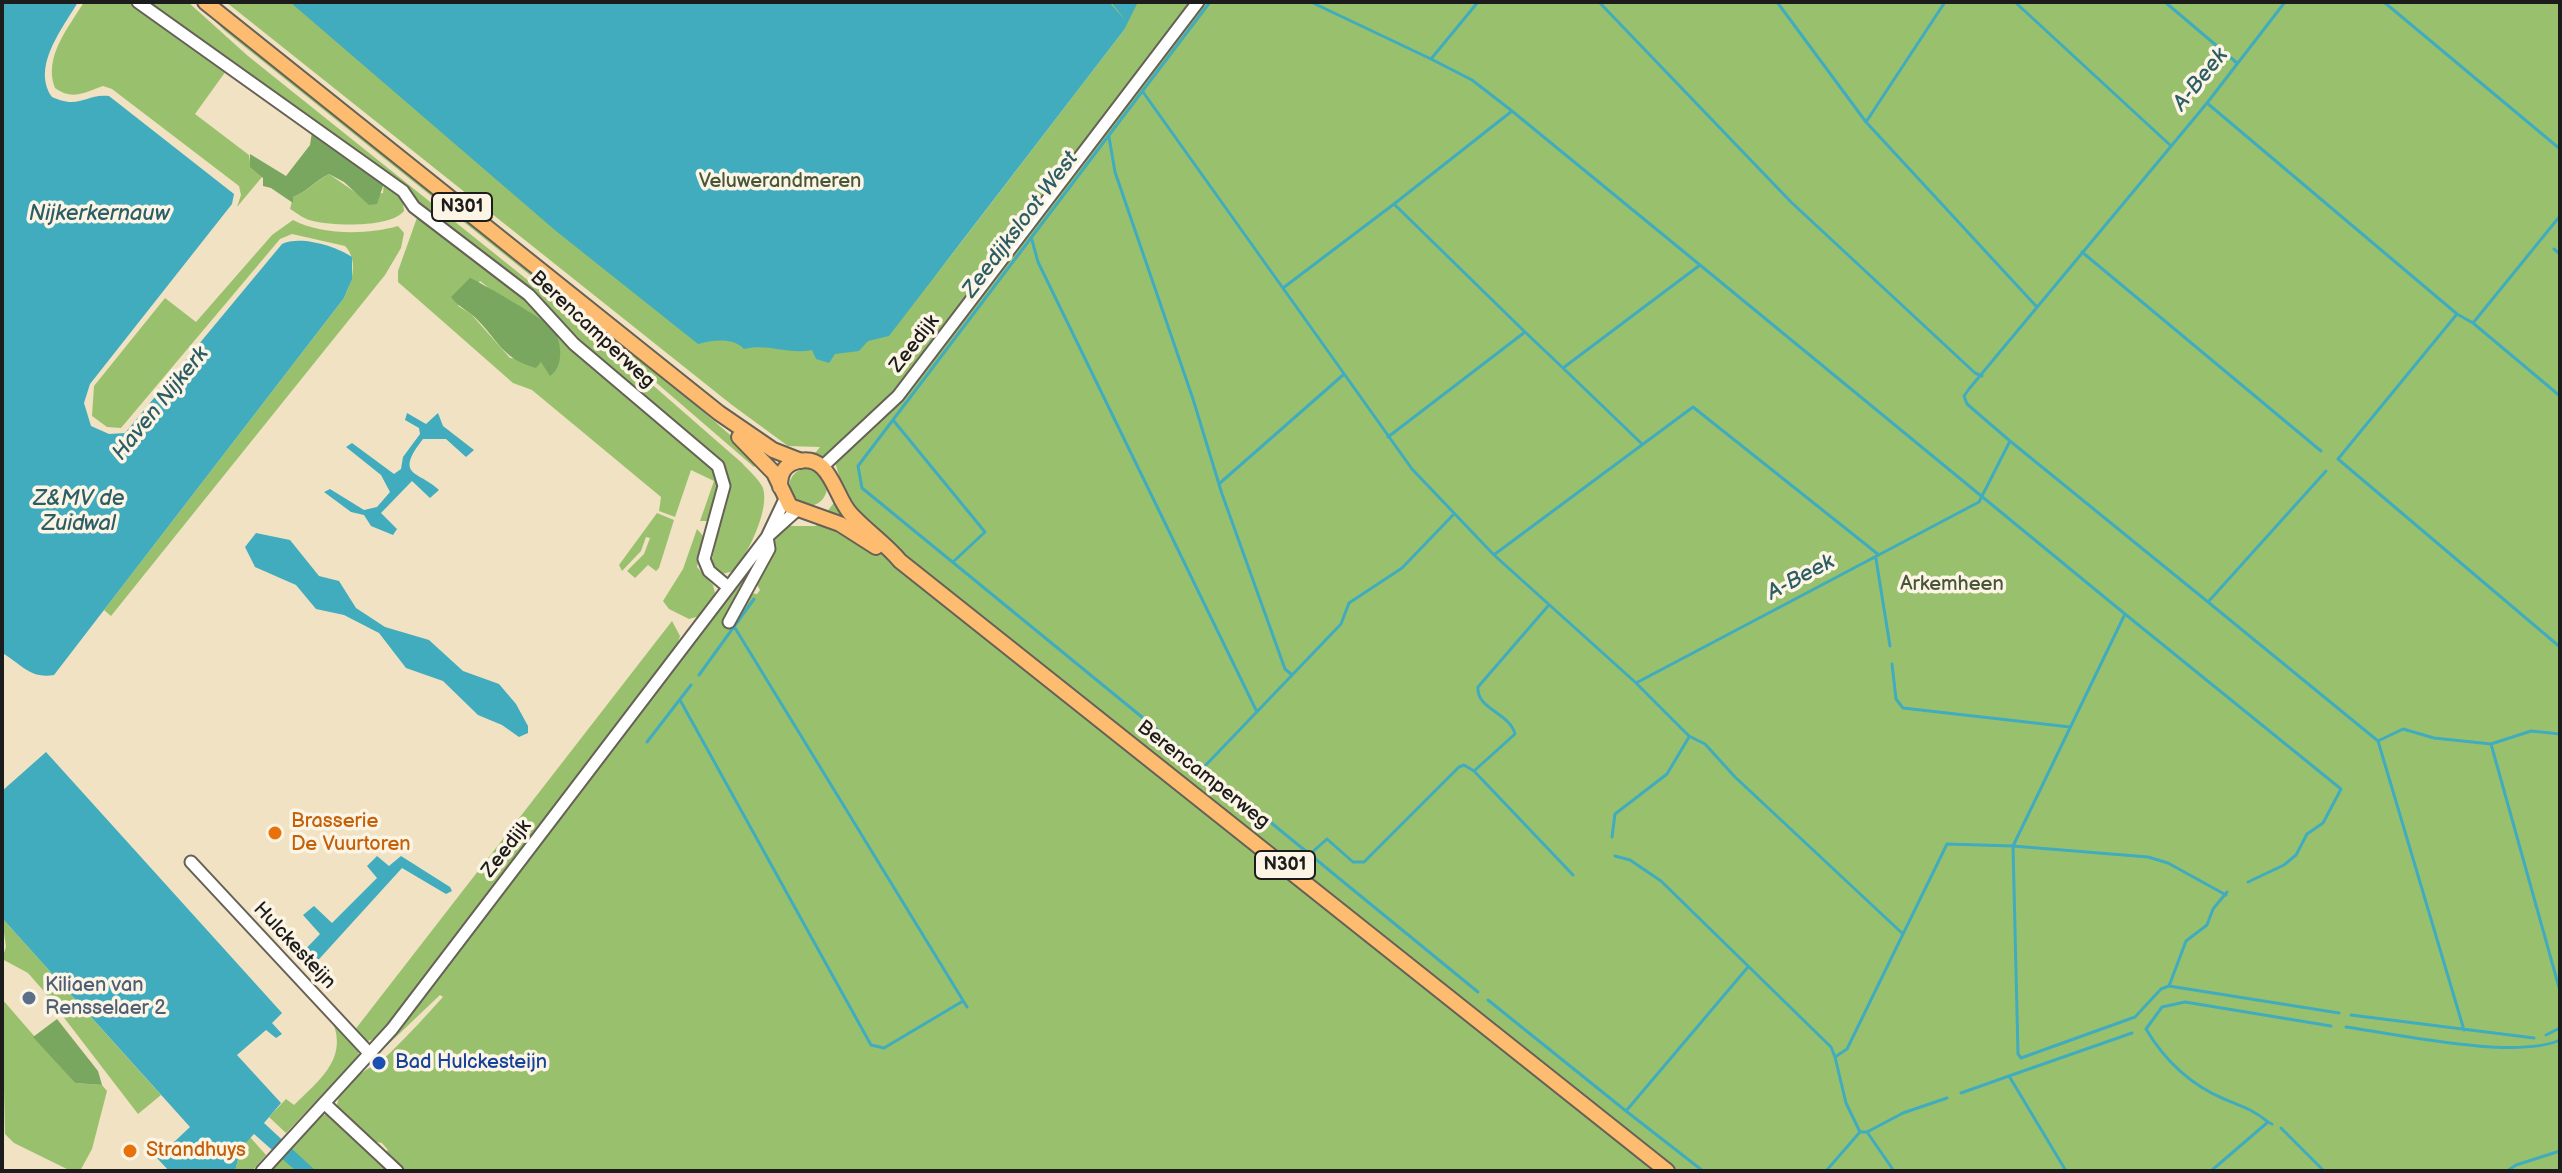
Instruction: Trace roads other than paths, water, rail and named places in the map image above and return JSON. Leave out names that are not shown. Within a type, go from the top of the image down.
[{"type":"main road","name":"Berencamperweg","points":[[205,2],[719,413],[773,450],[802,461]]},
{"type":"main road","name":"Berencamperweg","points":[[719,413],[764,461],[782,493]]},
{"type":"main road","points":[[802,461],[822,467],[831,476],[837,491],[832,506],[822,513],[804,512],[782,493],[784,469],[802,461]]},
{"type":"main road","name":"Berencamperweg","points":[[837,491],[848,512],[900,561],[1667,1171]]},
{"type":"main road","name":"Berencamperweg","points":[[804,512],[840,524],[900,561]]},
{"type":"street","name":"Berencamperweg","points":[[138,2],[403,191],[414,207],[529,295],[618,384],[718,466],[724,486],[704,559],[709,571],[728,587]]},
{"type":"street","name":"Zeedijk","points":[[822,467],[898,396],[1198,2]]},
{"type":"street","name":"Zeedijk","points":[[729,622],[769,549],[767,537],[782,493]]},
{"type":"street","name":"Zeedijk","points":[[262,1171],[370,1054],[767,537],[804,512]]},
{"type":"street","name":"Hulckesteijn","points":[[191,862],[370,1054]]},
{"type":"street","points":[[324,1103],[397,1171]]},
{"type":"water","points":[[2,2],[78,2],[47,61],[46,85],[52,97],[76,102],[109,96],[234,194],[232,204],[90,384],[84,403],[91,426],[109,434],[125,433],[282,244],[298,241],[318,243],[352,257],[352,279],[344,298],[54,675],[45,676],[32,673],[2,653]]},
{"type":"water","name":"Veluwerandmeren","points":[[290,2],[1109,2],[1126,21],[1111,2],[1138,2],[1124,30],[889,336],[868,341],[859,351],[835,354],[829,363],[816,359],[812,350],[744,349],[722,340],[698,344],[556,231]]},
{"type":"water","points":[[407,413],[426,424],[438,413],[443,426],[474,450],[466,457],[446,439],[423,439],[414,451],[410,467],[439,490],[430,498],[412,481],[381,513],[397,529],[393,535],[371,526],[364,515],[351,512],[324,492],[330,489],[364,510],[377,507],[390,492],[381,475],[346,447],[352,443],[394,474],[401,469],[403,457],[420,434],[419,428],[405,420]]},
{"type":"water","points":[[256,533],[290,540],[319,576],[339,581],[356,608],[385,627],[429,640],[463,671],[499,684],[516,704],[528,726],[528,733],[519,737],[502,725],[478,715],[443,681],[406,668],[379,633],[344,615],[316,609],[296,585],[255,567],[245,547]]},
{"type":"water","points":[[46,752],[282,1013],[272,1023],[282,1034],[276,1038],[266,1030],[237,1055],[281,1103],[264,1123],[316,1171],[296,1171],[254,1134],[241,1148],[235,1171],[169,1171],[157,1158],[190,1127],[2,918],[2,791]]},
{"type":"water","points":[[377,856],[389,866],[401,856],[452,891],[446,894],[402,868],[311,968],[298,957],[320,934],[303,915],[314,906],[332,923],[377,878],[367,866]]},
{"type":"waterway","name":"Zeedijksloot West","points":[[1210,2],[858,466],[862,488],[1478,992]]},
{"type":"waterway","points":[[1311,2],[1431,59]]},
{"type":"waterway","points":[[1478,2],[1431,59],[1472,80],[1512,111]]},
{"type":"waterway","points":[[1599,2],[1791,202],[1975,373],[1982,376]]},
{"type":"waterway","points":[[1777,2],[1866,122],[2036,306]]},
{"type":"waterway","points":[[1866,122],[1945,2]]},
{"type":"waterway","points":[[2015,2],[2170,145]]},
{"type":"waterway","points":[[2165,2],[2237,63]]},
{"type":"waterway","name":"A-Beek","points":[[1826,1171],[1860,1132],[1846,1103],[1835,1057],[1847,1049],[1903,934],[1735,777],[1705,744],[1689,736],[1636,683],[1979,502],[2010,441],[1967,404],[1964,396],[2207,103],[2285,2]]},
{"type":"waterway","points":[[2384,2],[2560,149]]},
{"type":"waterway","points":[[1143,92],[1412,469],[1494,555],[1635,682]]},
{"type":"waterway","points":[[2207,103],[2457,314]]},
{"type":"waterway","points":[[1394,204],[1512,111],[1700,265],[1563,368],[1525,332]]},
{"type":"waterway","points":[[1109,137],[1115,172],[1193,399],[1222,494],[1285,669],[1291,674]]},
{"type":"waterway","points":[[1283,288],[1394,204],[1525,332],[1388,437]]},
{"type":"waterway","points":[[2560,216],[2473,323],[2457,314],[2338,459],[2560,647]]},
{"type":"waterway","name":"Zeedijksloot West","points":[[1032,240],[1038,262],[1256,710]]},
{"type":"waterway","points":[[2554,249],[2560,254]]},
{"type":"waterway","points":[[2082,252],[2321,451]]},
{"type":"waterway","points":[[1700,265],[2125,614]]},
{"type":"waterway","points":[[2473,323],[2560,396]]},
{"type":"waterway","points":[[1563,368],[1641,443]]},
{"type":"waterway","points":[[1220,483],[1343,375]]},
{"type":"waterway","points":[[1495,554],[1693,407],[1879,555]]},
{"type":"waterway","points":[[893,420],[985,532],[954,561]]},
{"type":"waterway","points":[[2010,441],[2208,602]]},
{"type":"waterway","points":[[2326,471],[2208,602],[2378,741],[2403,729],[2434,738],[2491,744],[2531,731],[2560,734]]},
{"type":"waterway","points":[[1203,768],[1341,624],[1349,603],[1402,568],[1453,515]]},
{"type":"waterway","points":[[1876,559],[1890,646]]},
{"type":"waterway","points":[[699,675],[754,599]]},
{"type":"waterway","points":[[1308,856],[1327,839],[1353,862],[1364,862],[1459,767],[1464,765],[1474,771],[1515,734],[1507,721],[1482,701],[1478,687],[1548,606]]},
{"type":"waterway","points":[[1903,934],[1947,844],[2013,846],[2125,614],[2341,789],[2323,823],[2307,834],[2296,855],[2284,865],[2248,882]]},
{"type":"waterway","points":[[735,628],[967,1007]]},
{"type":"waterway","points":[[1892,664],[1896,699],[1903,708],[2070,727]]},
{"type":"waterway","points":[[647,742],[691,685]]},
{"type":"waterway","points":[[680,700],[871,1045],[884,1048],[963,1001]]},
{"type":"waterway","points":[[1612,837],[1615,814],[1667,774],[1689,737]]},
{"type":"waterway","points":[[2378,741],[2464,1030]]},
{"type":"waterway","points":[[2491,744],[2560,991]]},
{"type":"waterway","points":[[1474,771],[1573,875]]},
{"type":"waterway","points":[[2169,986],[2161,989],[2135,1017],[2021,1058],[2018,1054],[2013,846],[2148,857],[2168,863],[2226,895]]},
{"type":"waterway","points":[[1615,856],[1630,860],[1661,881],[1831,1047],[1835,1057]]},
{"type":"waterway","points":[[2227,892],[2213,909],[2207,925],[2186,941],[2169,986],[2339,1013]]},
{"type":"waterway","points":[[1703,1171],[1626,1111],[1748,967]]},
{"type":"waterway","points":[[1488,1000],[1626,1111]]},
{"type":"waterway","points":[[2268,1122],[2189,1079],[2161,1051],[2146,1029],[2162,1007],[2185,1002],[2331,1026]]},
{"type":"waterway","points":[[2351,1015],[2534,1038]]},
{"type":"waterway","points":[[2346,1027],[2486,1047],[2540,1045],[2560,1040]]},
{"type":"waterway","points":[[2546,1035],[2560,1028]]},
{"type":"waterway","points":[[2066,1171],[2009,1076],[2132,1033]]},
{"type":"waterway","points":[[1961,1093],[2009,1076]]},
{"type":"waterway","points":[[1867,1132],[1903,1113],[1947,1098]]},
{"type":"waterway","points":[[2211,1171],[2268,1122],[2272,1124]]},
{"type":"waterway","points":[[2281,1128],[2324,1171]]},
{"type":"waterway","points":[[1860,1132],[1867,1132],[1894,1171]]},
{"type":"waterway","points":[[2507,1171],[2516,1165],[2560,1151]]},
{"type":"place","name":"Brasserie De Vuurtoren","points":[[275,833]]},
{"type":"place","name":"Kiliaen van Rensselaer 2","points":[[29,998]]},
{"type":"place","name":"Bad Hulckesteijn","points":[[379,1063]]},
{"type":"place","name":"Strandhuys","points":[[130,1151]]},
{"type":"water label","name":"Nijkerkernauw","points":[[99,214]]},
{"type":"water label","name":"Haven Nijkerk","points":[[161,404]]},
{"type":"water label","name":"Z&MV de Zuidwal","points":[[79,512]]},
{"type":"park label","name":"Arkemheen","points":[[1952,585]]}]
